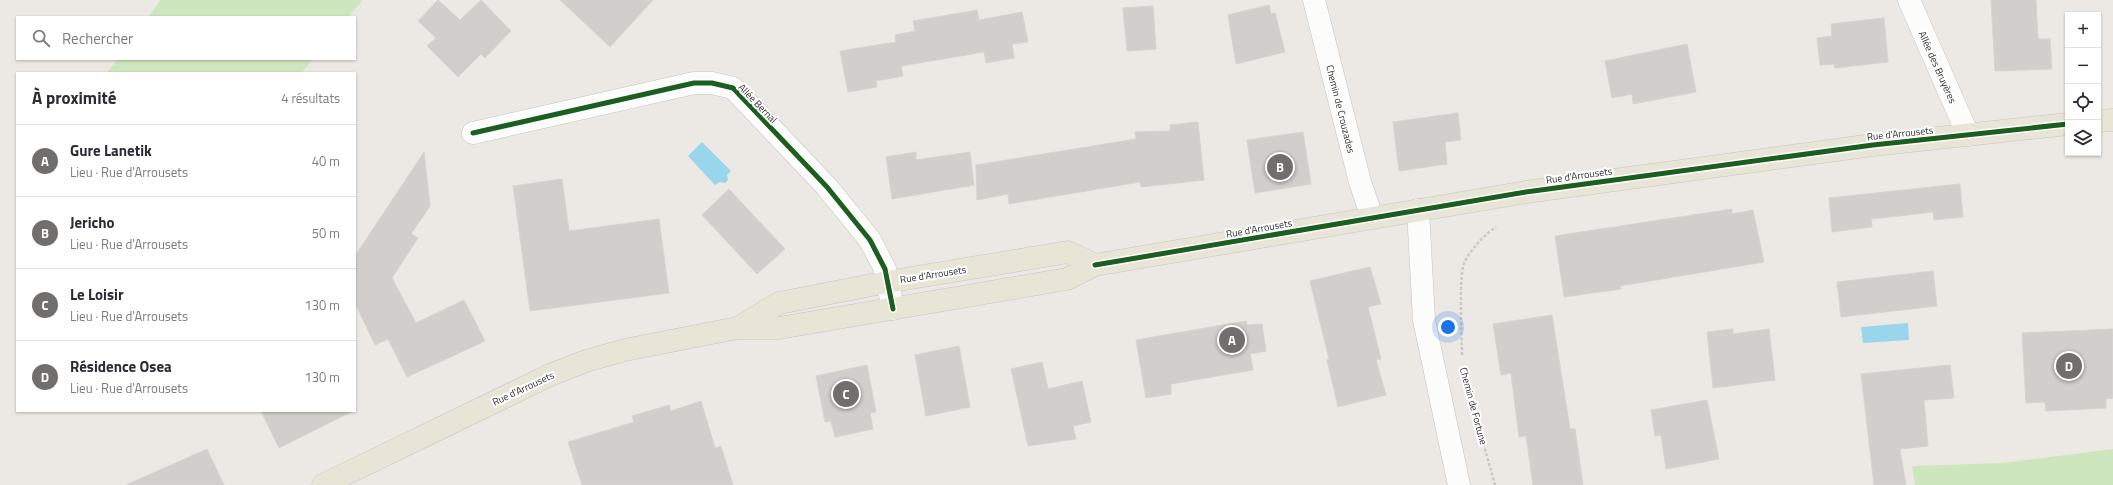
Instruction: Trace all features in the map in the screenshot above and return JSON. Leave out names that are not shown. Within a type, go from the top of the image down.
[{"type":"main road","points":[[2101,121],[2113,120]]},
{"type":"main road","name":"Rue d'Arrousets","points":[[323,485],[550,375],[625,350],[737,328],[779,328],[1067,279],[1094,265],[1526,192],[1742,162],[2065,124]]},
{"type":"main road","name":"Rue d'Arrousets","points":[[737,328],[780,303],[887,282],[1068,252],[1094,265]]},
{"type":"street","name":"Chemin de Crouzades","points":[[1314,0],[1360,182],[1372,217]]},
{"type":"street","name":"Allée des Bruyères","points":[[1909,0],[1968,135]]},
{"type":"street","name":"Allée Bernal","points":[[473,133],[694,83],[712,83],[733,88],[826,187],[870,240],[885,269],[887,282]]},
{"type":"street","points":[[1418,210],[1424,320],[1459,485]]},
{"type":"street","name":"Rue d'Arrousets","points":[[887,282],[893,309]]},
{"type":"green space","points":[[161,0],[363,0],[349,16],[149,16]]},
{"type":"green space","points":[[116,60],[312,60],[302,72],[108,72]]},
{"type":"green space","points":[[2113,449],[2113,485],[1915,485],[1912,466],[2002,463]]},
{"type":"water","points":[[702,142],[731,171],[727,175],[728,180],[725,183],[720,182],[715,185],[688,156]]},
{"type":"water","points":[[1908,323],[1909,340],[1863,343],[1861,327]]},
{"type":"building","points":[[438,0],[460,20],[481,0],[511,31],[485,58],[481,54],[458,77],[427,46],[436,38],[418,21]]},
{"type":"building","points":[[560,0],[653,0],[610,47]]},
{"type":"building","points":[[1991,0],[2036,0],[2038,39],[2050,39],[2052,69],[1995,71]]},
{"type":"building","points":[[1269,5],[1271,14],[1275,13],[1285,52],[1236,64],[1228,15]]},
{"type":"building","points":[[1153,6],[1156,49],[1127,51],[1123,8]]},
{"type":"building","points":[[977,10],[979,20],[1022,12],[1028,42],[1012,44],[1014,58],[986,63],[984,52],[901,66],[903,76],[876,81],[877,87],[848,92],[840,51],[896,42],[895,35],[915,31],[913,21]]},
{"type":"building","points":[[1884,18],[1888,62],[1835,68],[1834,64],[1820,65],[1817,38],[1832,36],[1831,24]]},
{"type":"building","points":[[1687,44],[1696,92],[1633,104],[1632,94],[1612,98],[1605,61]]},
{"type":"building","points":[[1458,113],[1461,140],[1445,142],[1447,164],[1399,171],[1393,122]]},
{"type":"building","points":[[1198,122],[1204,180],[1141,187],[1140,182],[1009,204],[1008,194],[977,200],[976,165],[1136,139],[1135,132],[1170,131],[1170,125]]},
{"type":"building","points":[[1303,132],[1311,184],[1255,193],[1247,140]]},
{"type":"building","points":[[424,152],[430,206],[411,234],[418,238],[392,278],[416,323],[464,300],[485,341],[407,377],[388,339],[375,345],[356,305],[356,254]]},
{"type":"building","points":[[916,152],[916,160],[970,152],[974,185],[892,199],[886,157]]},
{"type":"building","points":[[562,179],[569,231],[659,219],[669,293],[530,311],[513,186]]},
{"type":"building","points":[[1960,184],[1963,217],[1934,220],[1933,212],[1871,219],[1872,227],[1832,232],[1829,198]]},
{"type":"building","points":[[729,189],[785,249],[757,274],[702,215]]},
{"type":"building","points":[[1732,209],[1732,214],[1753,210],[1764,262],[1620,286],[1621,289],[1564,297],[1555,236]]},
{"type":"building","points":[[1370,267],[1381,304],[1368,307],[1381,359],[1376,360],[1386,395],[1338,407],[1327,360],[1329,359],[1310,281]]},
{"type":"building","points":[[1933,271],[1937,306],[1841,317],[1837,282]]},
{"type":"building","points":[[1552,315],[1570,429],[1575,429],[1583,485],[1533,485],[1526,436],[1519,437],[1511,373],[1501,375],[1493,324]]},
{"type":"building","points":[[1246,321],[1247,325],[1262,324],[1266,351],[1250,354],[1253,370],[1171,384],[1171,394],[1146,398],[1136,340]]},
{"type":"building","points":[[1733,329],[1733,334],[1769,329],[1775,380],[1713,388],[1707,332]]},
{"type":"building","points":[[2113,329],[2113,398],[2106,399],[2106,408],[2046,411],[2045,402],[2026,403],[2022,333]]},
{"type":"building","points":[[959,346],[970,407],[926,416],[915,355]]},
{"type":"building","points":[[1042,362],[1048,389],[1082,381],[1091,422],[1073,426],[1076,439],[1028,446],[1011,369]]},
{"type":"building","points":[[867,365],[876,412],[870,413],[873,429],[835,437],[831,421],[825,422],[816,376]]},
{"type":"building","points":[[1950,365],[1954,398],[1924,400],[1928,446],[1900,449],[1906,485],[1874,485],[1861,374]]},
{"type":"building","points":[[1707,400],[1719,459],[1666,469],[1661,435],[1655,436],[1651,410]]},
{"type":"building","points":[[701,401],[715,448],[721,446],[733,485],[582,485],[568,442],[634,422],[632,416],[669,405],[671,411]]},
{"type":"building","points":[[261,412],[351,412],[279,448]]},
{"type":"building","points":[[207,449],[224,485],[126,485]]},
{"type":"cycle path","points":[[473,133],[694,83],[712,83],[733,88],[827,187],[870,240],[885,269],[893,309]]},
{"type":"cycle path","points":[[1095,265],[1526,192],[1873,145],[2065,124]]},
{"type":"place","name":"Jericho","points":[[1280,167]]},
{"type":"place","name":"Gure Lanetik","points":[[1232,340]]},
{"type":"place","name":"Résidence Osea","points":[[2069,366]]},
{"type":"place","name":"Le Loisir","points":[[846,394]]}]
